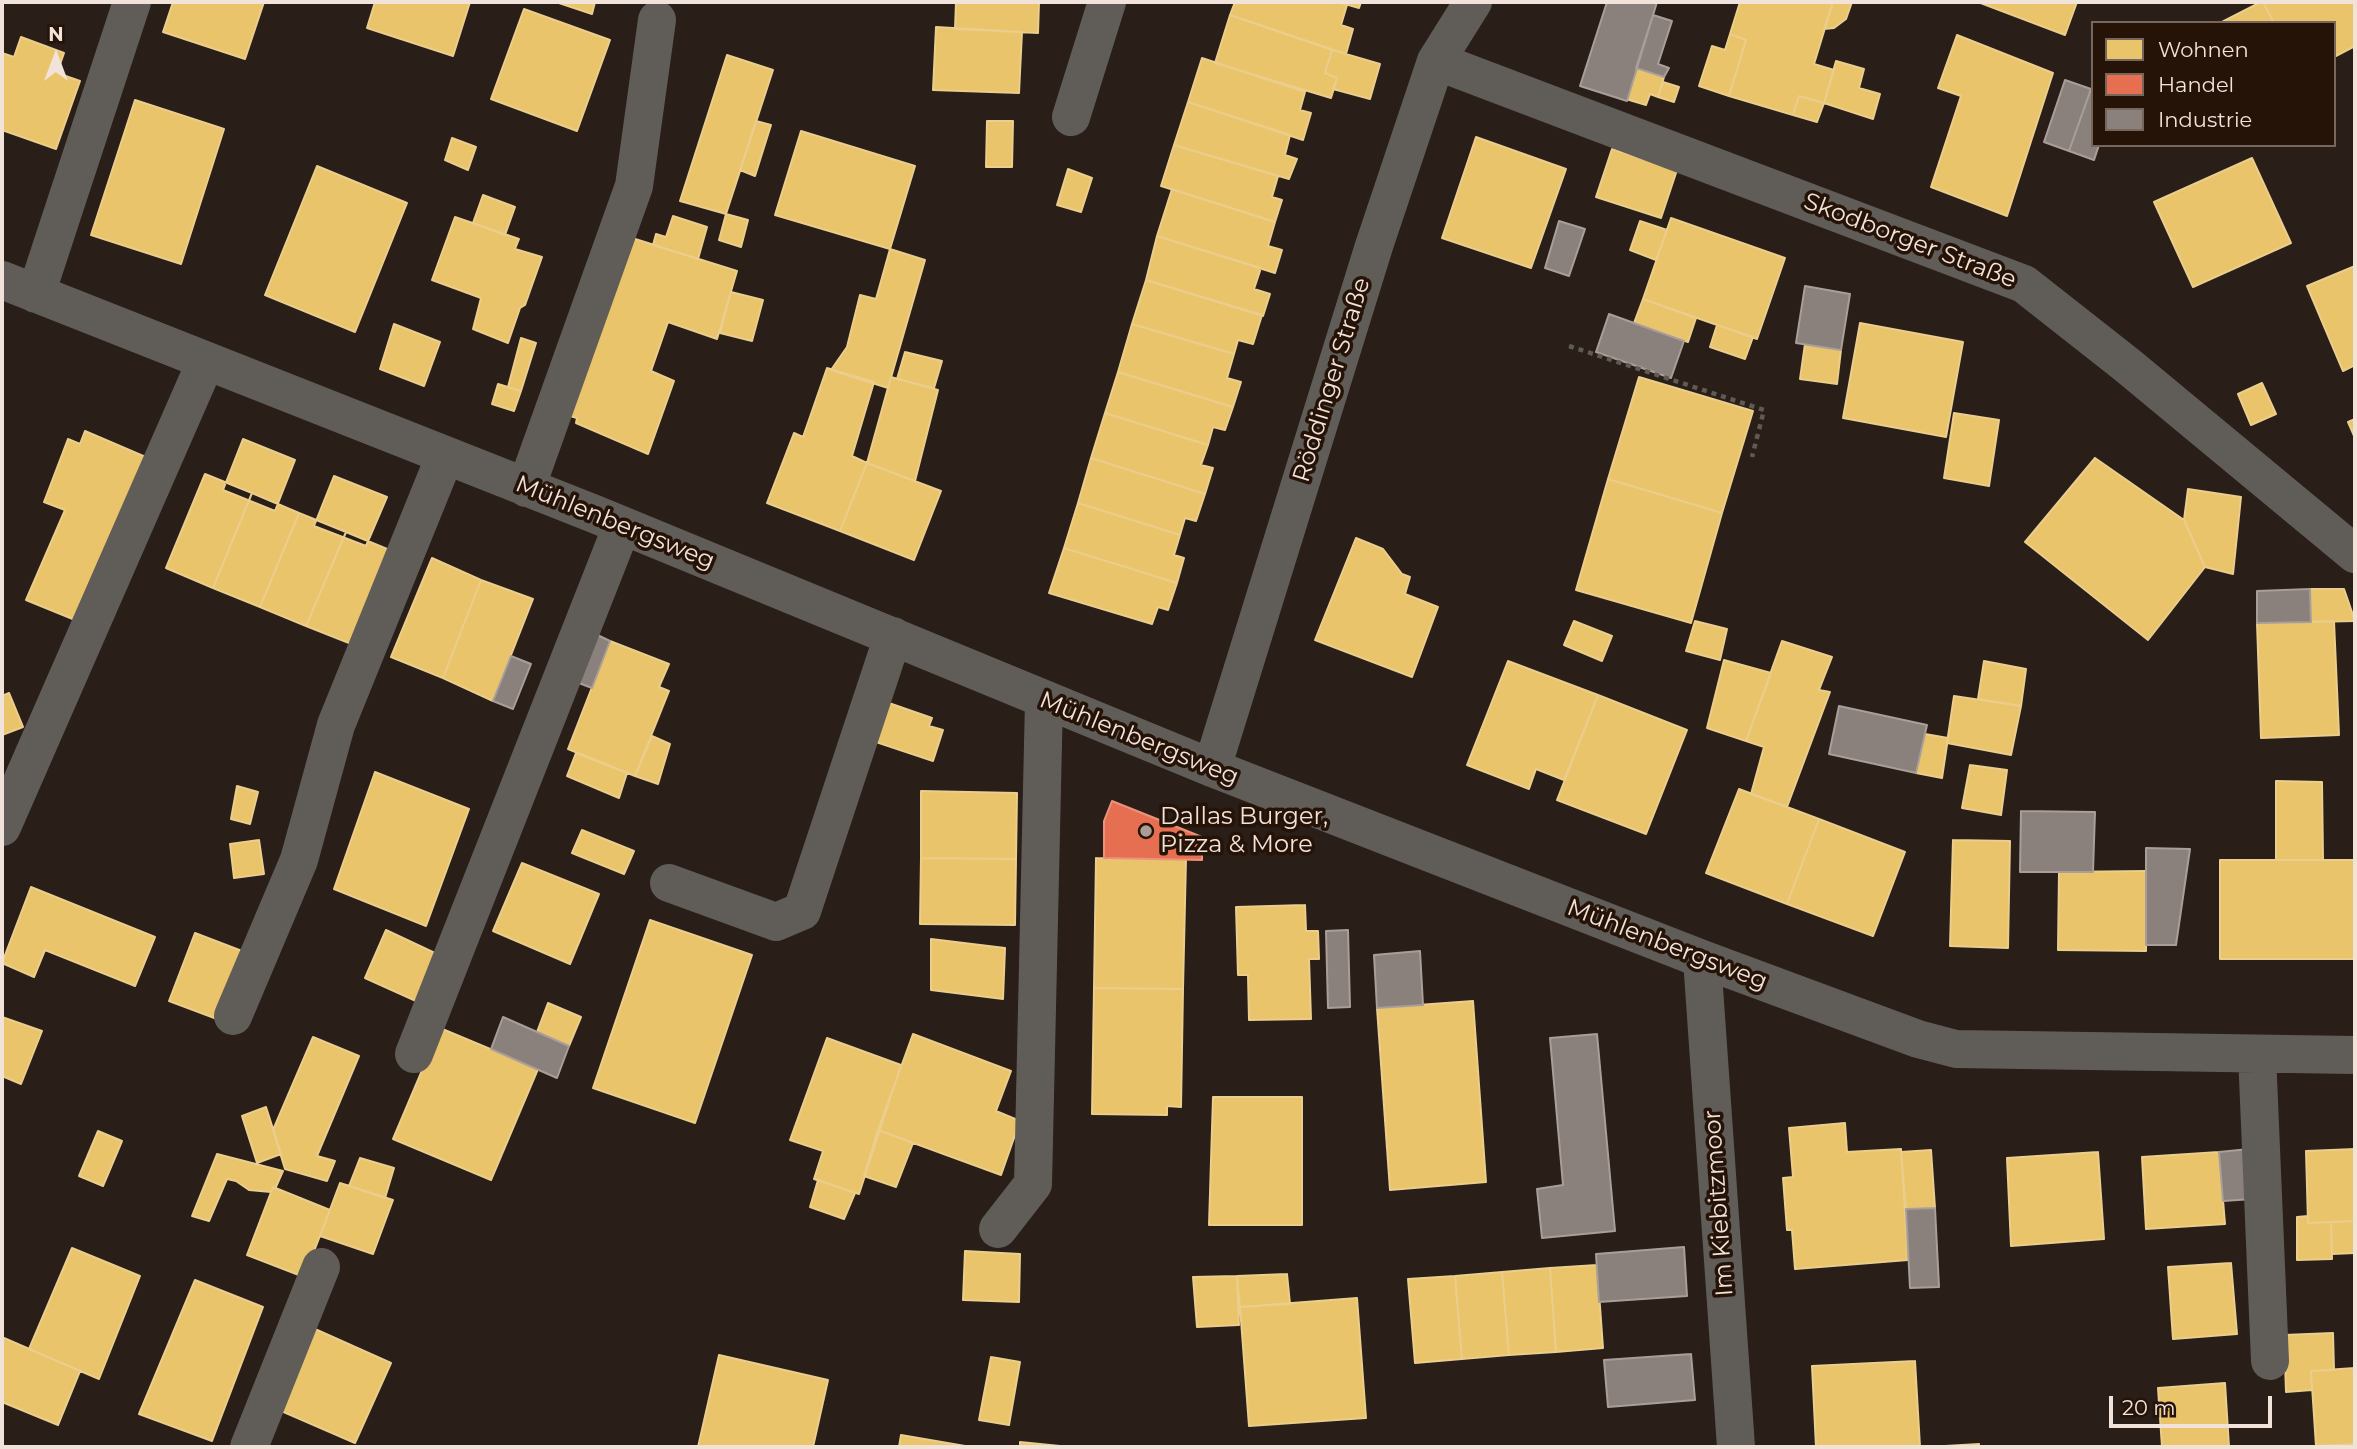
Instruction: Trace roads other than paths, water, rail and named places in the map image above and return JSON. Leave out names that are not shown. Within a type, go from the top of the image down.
[{"type":"street","name":"Mühlenbergsweg","points":[[132,2],[19,287],[190,352],[206,361],[622,526],[1212,768],[1702,960],[1918,1039],[1956,1049],[2355,1055]]},
{"type":"street","points":[[1072,117],[1107,2]]},
{"type":"street","name":"Röddinger Straße","points":[[1212,768],[1374,246],[1436,61],[1474,2]]},
{"type":"street","points":[[526,488],[634,186],[657,20]]},
{"type":"street","name":"Skodborger Straße","points":[[1436,61],[2024,284],[2127,365],[2355,554]]},
{"type":"street","points":[[2,827],[206,361]]},
{"type":"street","points":[[233,1016],[299,860],[336,725],[445,456]]},
{"type":"street","points":[[414,1054],[622,526]]},
{"type":"street","points":[[669,883],[776,922],[802,911],[893,636]]},
{"type":"street","points":[[998,1229],[1033,1184],[1044,700]]},
{"type":"street","name":"Im Kiebitzmoor","points":[[1702,960],[1736,1447]]},
{"type":"street","points":[[2257,1054],[2270,1361]]},
{"type":"street","points":[[249,1447],[321,1267]]},
{"type":"place","name":"Dallas Burger, Pizza & More","points":[[1146,831]]}]
